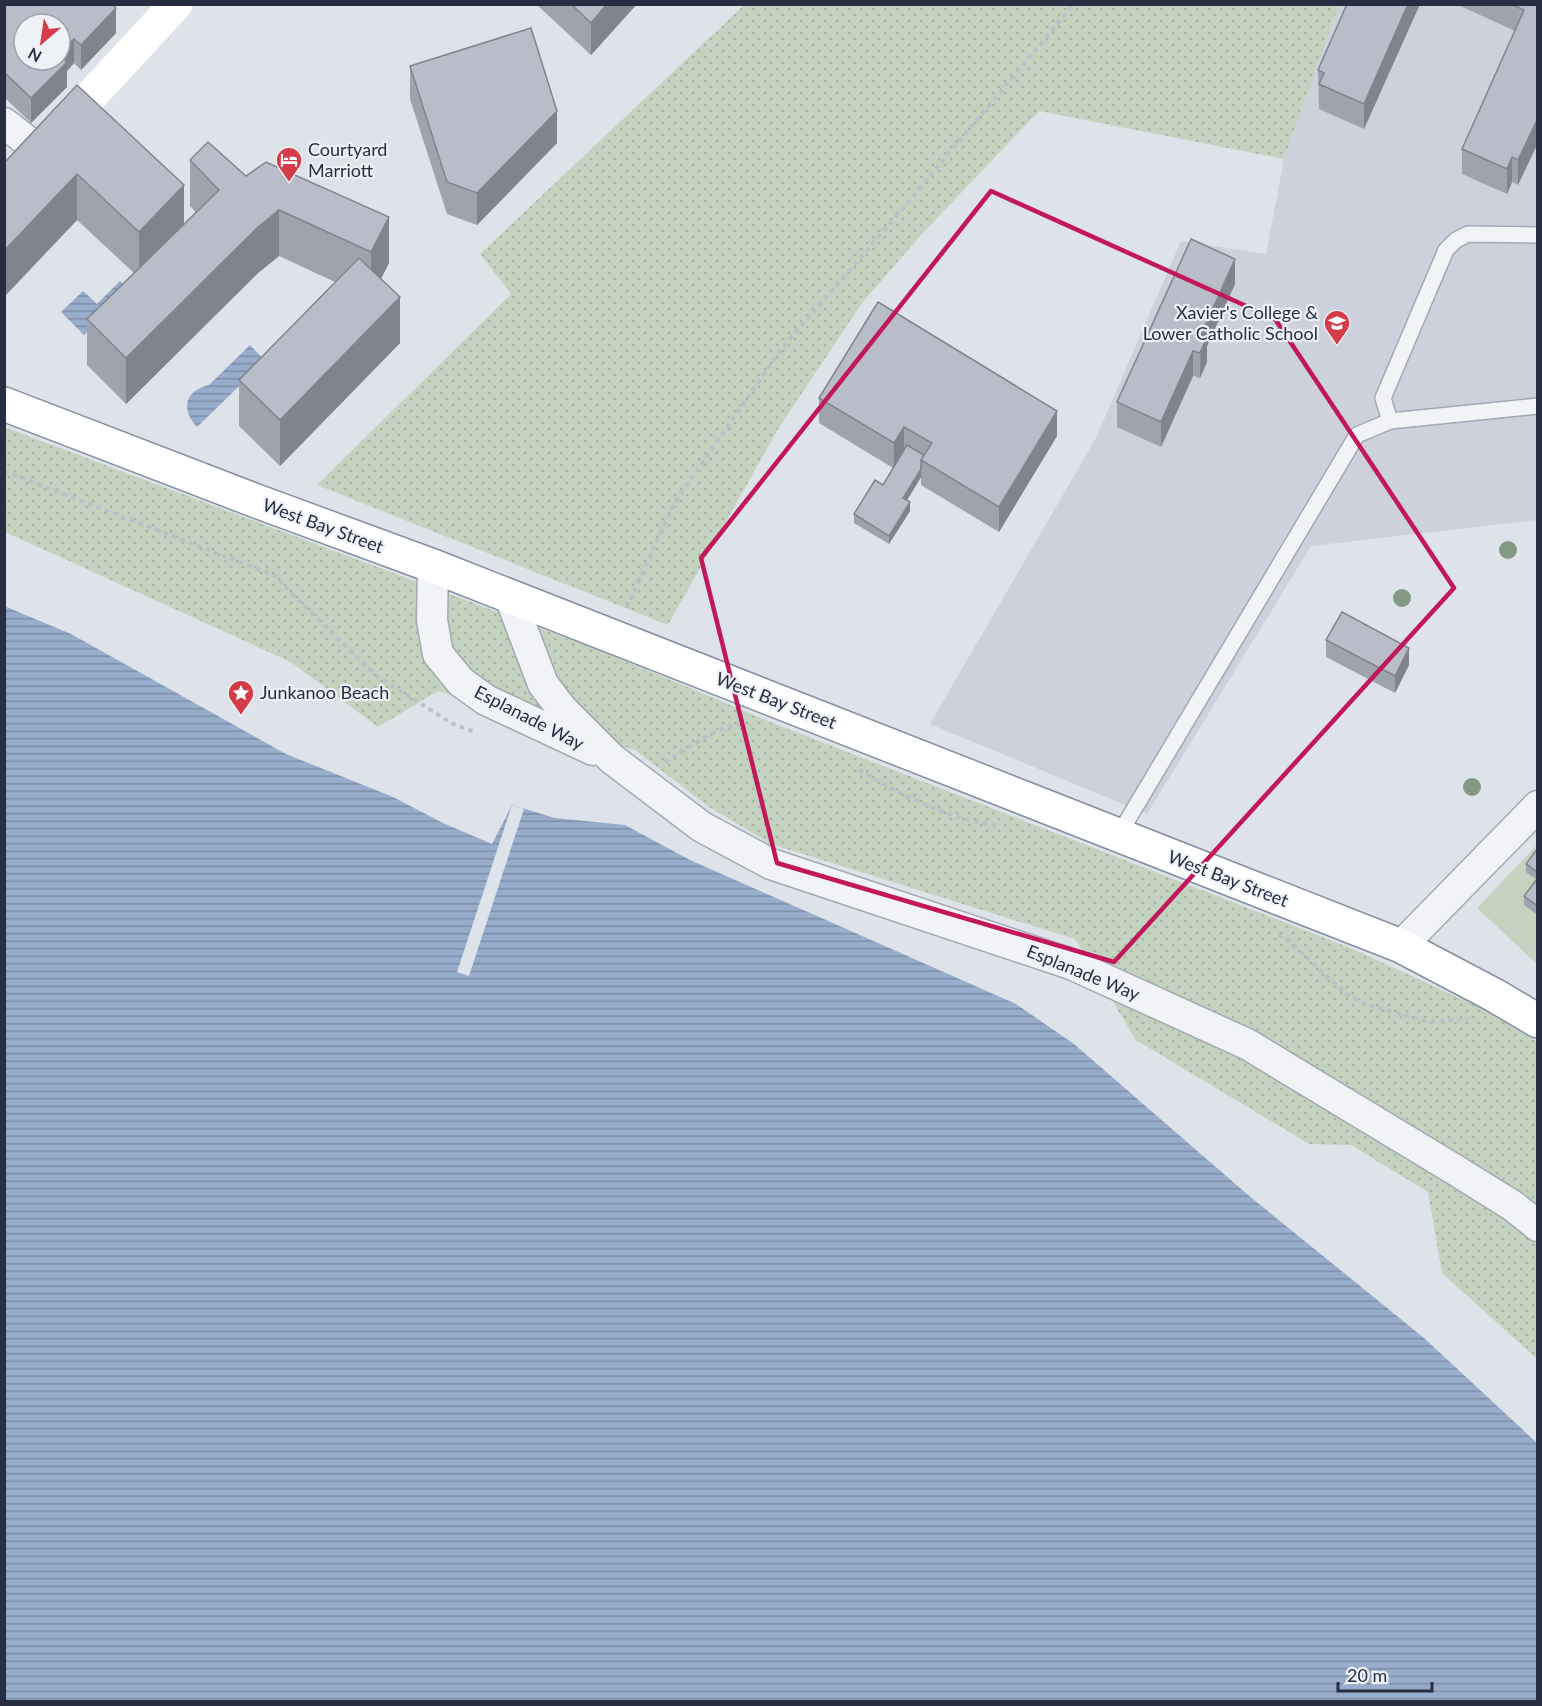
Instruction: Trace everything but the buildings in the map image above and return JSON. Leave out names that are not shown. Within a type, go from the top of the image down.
[{"type":"main road","points":[[4,190],[172,6]]},
{"type":"main road","name":"West Bay Street","points":[[4,404],[433,566],[1401,946],[1538,1021]]},
{"type":"street","points":[[4,123],[40,152]]},
{"type":"street","name":"Esplanade Way","points":[[433,566],[432,620],[438,654],[461,682],[486,700],[612,759]]},
{"type":"street","name":"Esplanade Way","points":[[510,597],[543,684],[562,709],[612,759],[702,826],[771,864],[1071,964],[1247,1044],[1513,1206],[1538,1226]]},
{"type":"street","points":[[1401,946],[1538,806]]},
{"type":"lane","points":[[1390,421],[1383,398],[1446,250],[1456,240],[1468,234],[1538,235]]},
{"type":"lane","points":[[1118,836],[1356,435],[1390,421],[1538,406]]},
{"type":"path","points":[[615,638],[673,505],[782,348],[894,219],[1074,4]]},
{"type":"path","points":[[4,471],[276,576],[378,677],[453,724],[487,736]]},
{"type":"path","points":[[638,778],[723,728],[737,724],[746,725]]},
{"type":"path","points":[[858,770],[903,796],[974,822],[1003,825]]},
{"type":"path","points":[[1273,932],[1289,941],[1345,993],[1364,1004],[1431,1022],[1476,1019]]},
{"type":"highlighted area","points":[[991,191],[1275,319],[1454,588],[1114,962],[777,863],[701,558]]},
{"type":"shaded area","name":"Xavier's College & Lower Catholic School","points":[[1339,5],[1537,5],[1537,520],[1311,546],[1147,814],[930,724],[1096,438],[1181,241],[1266,254],[1284,159]]},
{"type":"green space","points":[[744,5],[1339,5],[1284,159],[1039,111],[921,235],[862,303],[778,429],[668,625],[317,485],[511,294],[480,254]]},
{"type":"green space","points":[[4,427],[609,654],[768,721],[1353,949],[1483,1009],[1537,1042],[1537,1359],[1442,1273],[1428,1192],[1351,1145],[1309,1144],[1136,1040],[1075,939],[771,844],[709,807],[635,750],[438,691],[378,727],[291,662],[5,532]]},
{"type":"green space","points":[[1537,845],[1537,964],[1477,908]]},
{"type":"water","points":[[120,281],[129,290],[84,335],[61,312],[83,291],[97,304]]},
{"type":"water","points":[[250,345],[265,361],[197,427],[187,408],[190,396],[209,385]]},
{"type":"water","points":[[4,606],[71,634],[286,754],[393,797],[443,823],[492,844],[512,805],[555,818],[625,825],[690,860],[1016,1004],[1074,1044],[1248,1195],[1424,1338],[1537,1443],[1537,1701],[5,1701]]},
{"type":"pier","points":[[512,805],[524,809],[469,976],[457,972]]},
{"type":"place","name":"Courtyard Marriott","points":[[289,183]]},
{"type":"place","name":"Xavier's College & Lower Catholic School","points":[[1337,346]]},
{"type":"place","name":"Junkanoo Beach","points":[[241,716]]}]
